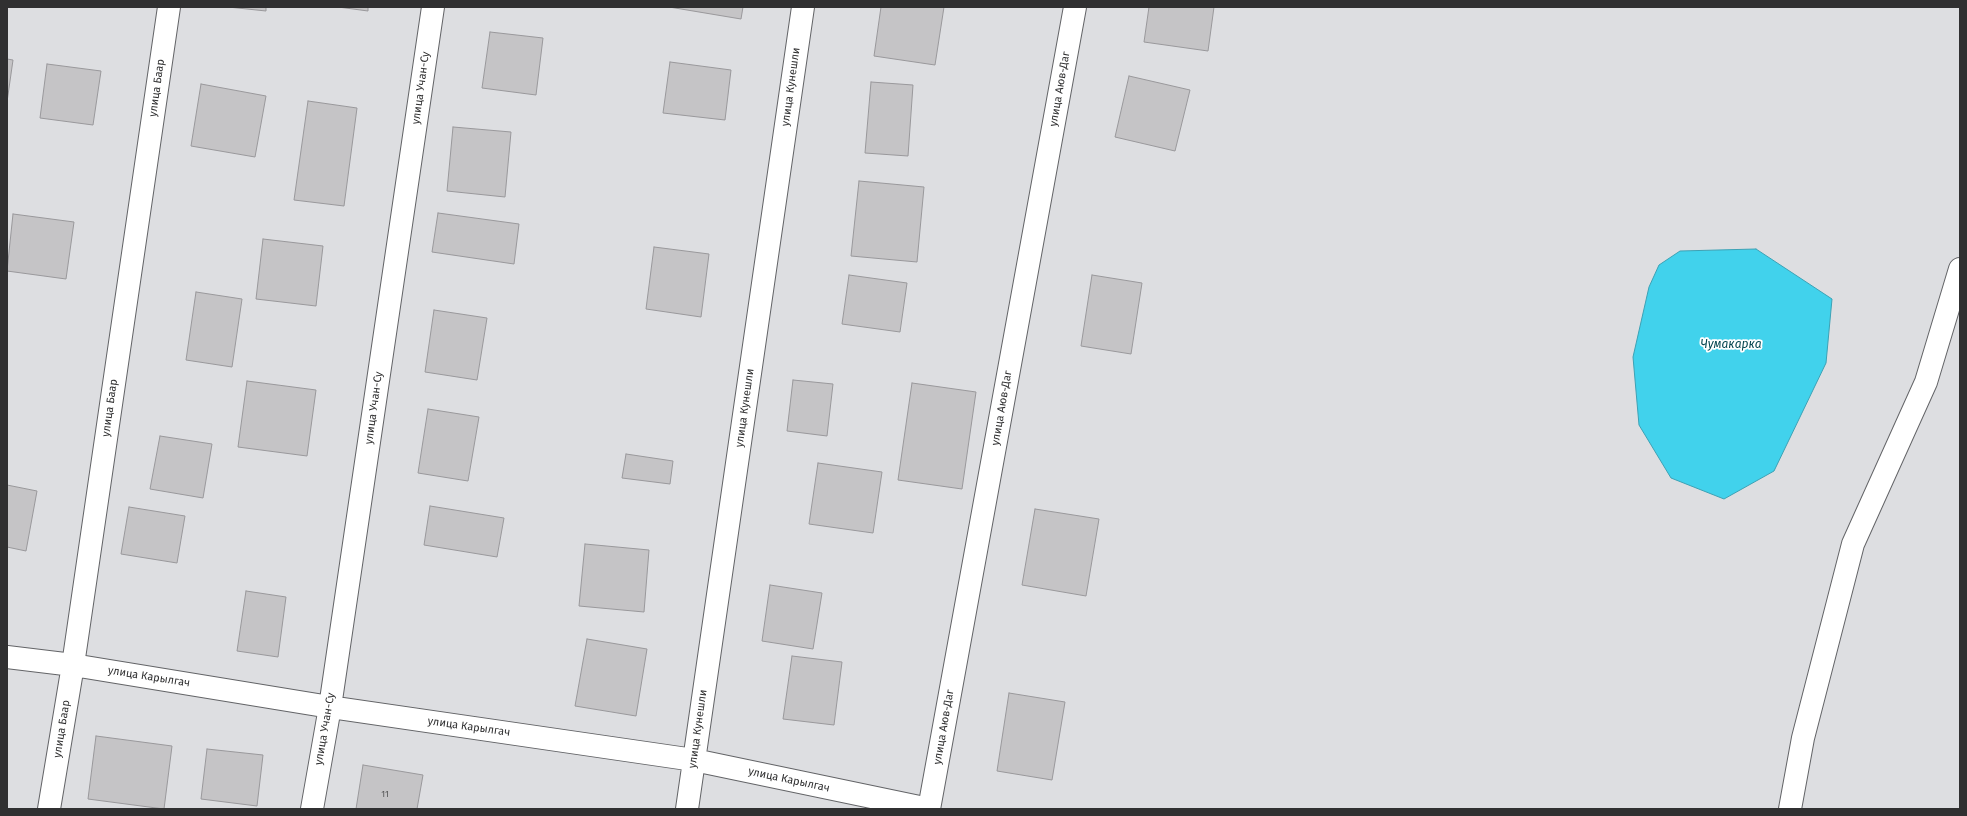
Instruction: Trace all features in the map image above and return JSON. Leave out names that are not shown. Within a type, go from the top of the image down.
[{"type":"street","name":"улица Баар","points":[[49,809],[73,665],[169,7]]},
{"type":"street","name":"улица Учан-Су","points":[[312,809],[330,707],[433,7]]},
{"type":"street","name":"улица Кунешли","points":[[687,809],[803,7]]},
{"type":"street","name":"улица Аюв-Даг","points":[[929,809],[1075,7]]},
{"type":"street","points":[[1790,809],[1803,738],[1853,544],[1926,382],[1960,269]]},
{"type":"street","name":"улица Карылгач","points":[[7,657],[73,665],[330,707],[694,760],[929,809]]},
{"type":"water","name":"Чумакарка","points":[[1756,249],[1832,299],[1826,363],[1774,471],[1724,499],[1671,478],[1639,425],[1633,357],[1649,287],[1659,265],[1680,251]]},
{"type":"building","points":[[228,7],[266,7],[266,11]]},
{"type":"building","points":[[338,7],[368,7],[368,11]]},
{"type":"building","points":[[669,7],[743,7],[741,19]]},
{"type":"building","points":[[881,7],[944,7],[935,65],[874,56]]},
{"type":"building","points":[[1149,7],[1214,7],[1208,51],[1144,42]]},
{"type":"building","points":[[490,32],[543,38],[536,95],[482,88]]},
{"type":"building","points":[[7,59],[13,60],[7,102]]},
{"type":"building","points":[[670,62],[731,70],[725,120],[663,113]]},
{"type":"building","points":[[47,64],[101,71],[93,125],[40,118]]},
{"type":"building","points":[[1129,76],[1190,90],[1175,151],[1115,137]]},
{"type":"building","points":[[871,82],[913,85],[908,156],[865,153]]},
{"type":"building","points":[[201,84],[266,96],[255,157],[191,146]]},
{"type":"building","points":[[308,101],[357,108],[344,206],[294,200]]},
{"type":"building","points":[[453,127],[511,132],[505,197],[447,191]]},
{"type":"building","points":[[859,181],[924,187],[917,262],[851,256]]},
{"type":"building","points":[[438,213],[519,224],[514,264],[432,252]]},
{"type":"building","points":[[13,214],[74,222],[66,279],[7,271]]},
{"type":"building","points":[[263,239],[323,246],[316,306],[256,299]]},
{"type":"building","points":[[654,247],[709,254],[701,317],[646,309]]},
{"type":"building","points":[[849,275],[907,283],[900,332],[842,324]]},
{"type":"building","points":[[1092,275],[1142,283],[1131,354],[1081,346]]},
{"type":"building","points":[[196,292],[242,299],[232,367],[186,360]]},
{"type":"building","points":[[434,310],[487,318],[477,380],[425,372]]},
{"type":"building","points":[[793,380],[833,384],[827,436],[787,431]]},
{"type":"building","points":[[247,381],[316,390],[307,456],[238,447]]},
{"type":"building","points":[[912,383],[976,392],[962,489],[898,480]]},
{"type":"building","points":[[428,409],[479,417],[468,481],[418,473]]},
{"type":"building","points":[[160,436],[212,444],[203,498],[150,489]]},
{"type":"building","points":[[626,454],[673,461],[670,484],[622,478]]},
{"type":"building","points":[[818,463],[882,472],[873,533],[809,524]]},
{"type":"building","points":[[7,485],[37,491],[26,551],[7,547]]},
{"type":"building","points":[[430,506],[504,518],[497,557],[424,545]]},
{"type":"building","points":[[129,507],[185,516],[177,563],[121,554]]},
{"type":"building","points":[[1035,509],[1099,519],[1086,596],[1022,585]]},
{"type":"building","points":[[585,544],[649,550],[644,612],[579,606]]},
{"type":"building","points":[[770,585],[822,593],[813,649],[762,641]]},
{"type":"building","points":[[246,591],[286,597],[278,657],[237,651]]},
{"type":"building","points":[[587,639],[647,649],[636,716],[575,706]]},
{"type":"building","points":[[792,656],[842,662],[834,725],[783,719]]},
{"type":"building","points":[[1009,693],[1065,702],[1052,780],[997,771]]},
{"type":"building","points":[[96,736],[172,746],[164,809],[88,799]]},
{"type":"building","points":[[207,749],[263,755],[257,806],[201,799]]},
{"type":"building","points":[[363,765],[423,775],[417,809],[356,809]]}]
